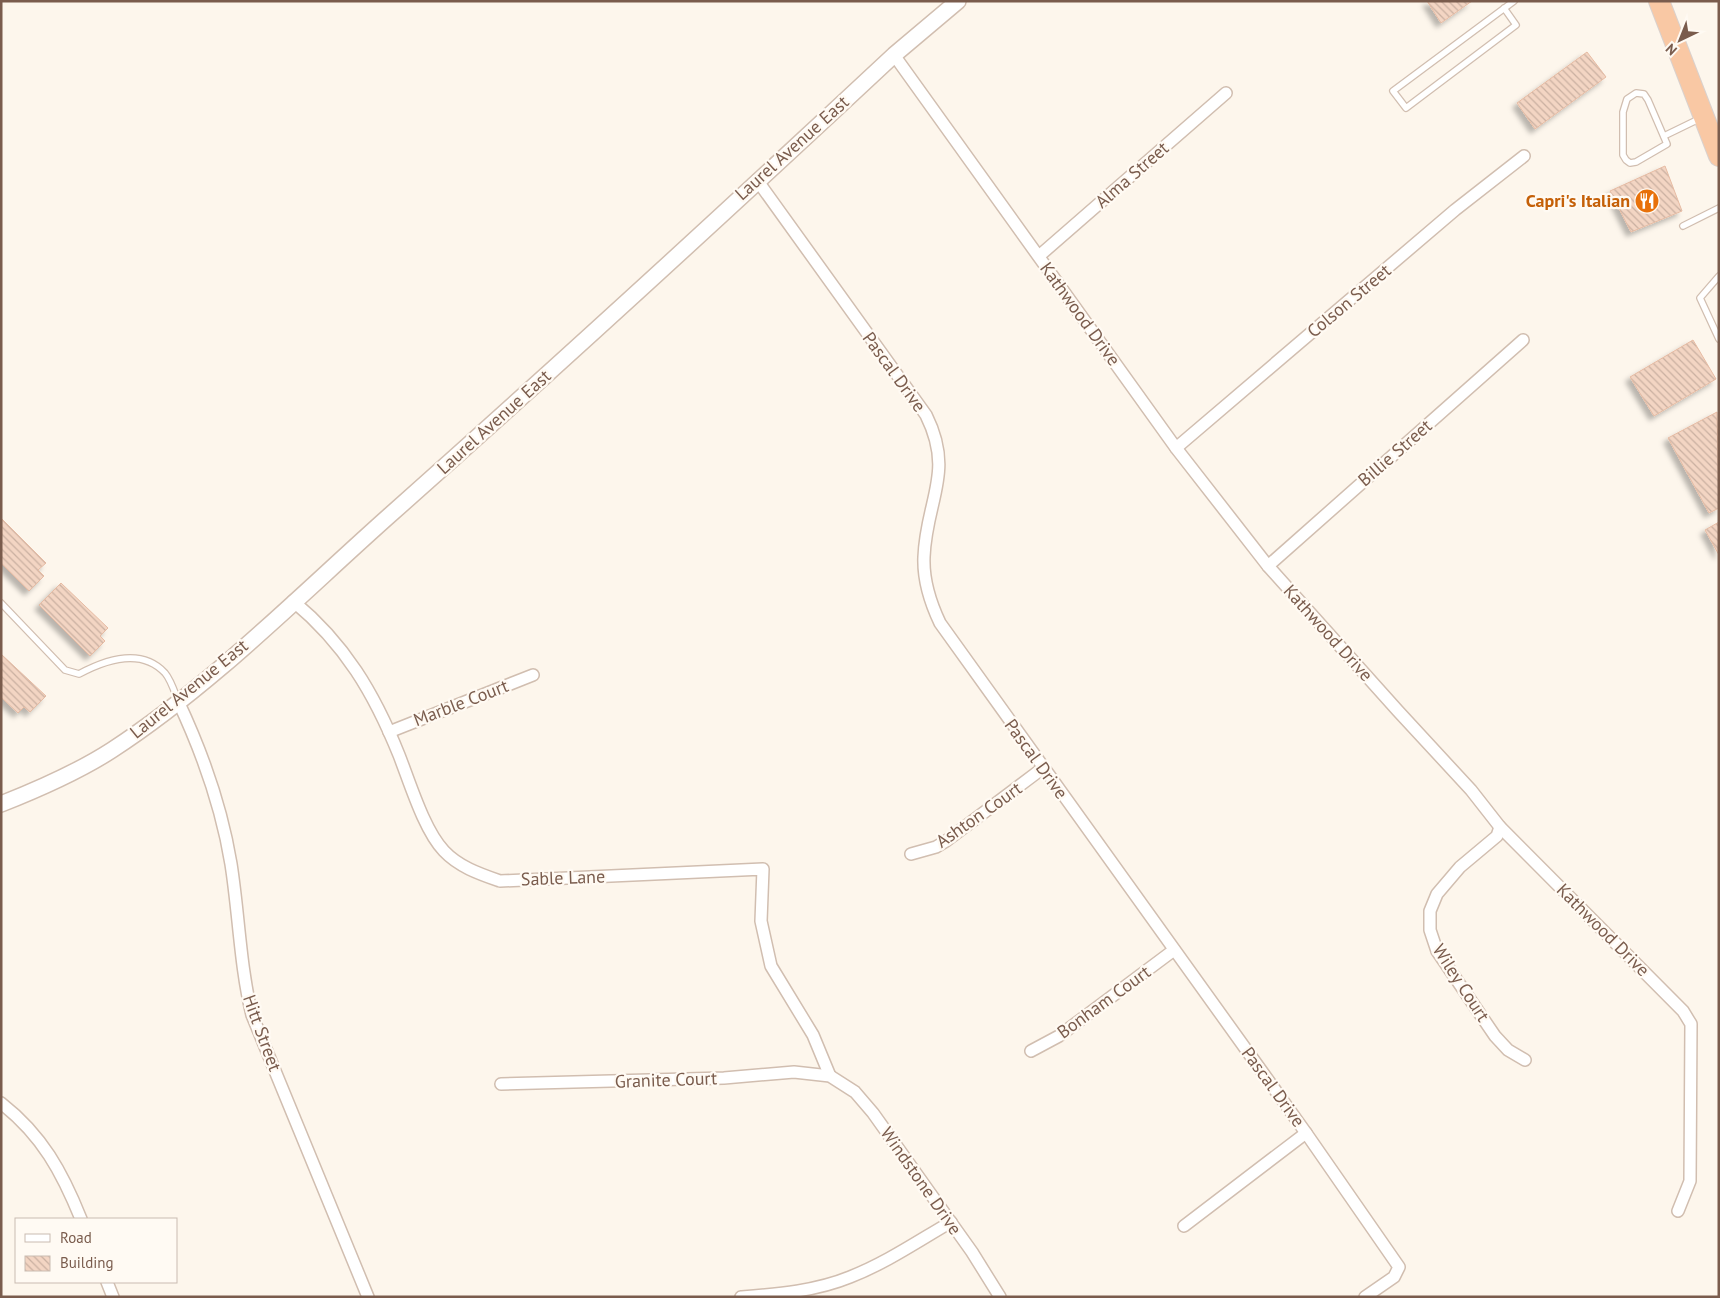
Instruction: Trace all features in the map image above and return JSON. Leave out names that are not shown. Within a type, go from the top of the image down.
[{"type":"highway","points":[[1659,1],[1719,156]]},
{"type":"street","name":"Laurel Avenue East","points":[[1,804],[92,762],[178,701],[488,428],[894,55],[958,1]]},
{"type":"street","name":"Kathwood Drive","points":[[894,55],[1176,448],[1268,566],[1398,712],[1471,790],[1500,827],[1683,1011],[1692,1024],[1690,1182],[1678,1211]]},
{"type":"street","name":"Alma Street","points":[[1039,256],[1226,93]]},
{"type":"street","name":"Colson Street","points":[[1176,448],[1455,210],[1524,156]]},
{"type":"street","name":"Pascal Drive","points":[[757,180],[926,415],[934,432],[940,462],[939,480],[927,532],[924,556],[926,581],[931,601],[950,639],[1306,1133],[1399,1268],[1394,1277],[1366,1297]]},
{"type":"street","name":"Billie Street","points":[[1268,566],[1523,340]]},
{"type":"street","name":"Sable Lane","points":[[293,601],[334,639],[351,661],[389,732],[432,834],[444,851],[472,872],[500,881],[763,869],[761,921],[771,966],[813,1035],[830,1076]]},
{"type":"street","name":"Marble Court","points":[[389,732],[533,675]]},
{"type":"street","name":"Hitt Street","points":[[178,701],[192,730],[212,788],[226,841],[231,864],[244,984],[252,1015],[368,1297]]},
{"type":"street","name":"Ashton Court","points":[[911,854],[936,847],[946,841],[1044,768]]},
{"type":"street","name":"Wiley Court","points":[[1500,827],[1496,836],[1460,868],[1437,894],[1430,911],[1430,930],[1437,951],[1495,1036],[1508,1050],[1525,1060]]},
{"type":"street","name":"Bonham Court","points":[[1032,1051],[1059,1036],[1174,950]]},
{"type":"street","name":"Granite Court","points":[[501,1084],[724,1078],[794,1072],[830,1076]]},
{"type":"street","name":"Windstone Drive","points":[[830,1076],[855,1092],[874,1113],[951,1222],[1000,1297]]},
{"type":"street","points":[[1,1103],[15,1114],[43,1144],[65,1180],[81,1218]]},
{"type":"street","points":[[1184,1226],[1306,1133]]},
{"type":"street","points":[[741,1297],[785,1293],[848,1278],[876,1266],[951,1222]]},
{"type":"street","points":[[107,1283],[113,1297]]},
{"type":"lane","points":[[1504,8],[1516,25],[1406,108],[1392,91],[1504,8],[1514,1]]},
{"type":"lane","points":[[1636,93],[1644,94],[1664,136],[1667,144],[1663,147],[1636,162],[1630,163],[1626,160],[1624,155],[1623,112],[1627,98],[1636,93]]},
{"type":"lane","points":[[1664,136],[1703,117]]},
{"type":"lane","points":[[1683,226],[1719,208]]},
{"type":"lane","points":[[1719,276],[1700,298],[1719,339]]},
{"type":"lane","points":[[1,602],[65,670],[79,674],[101,662],[124,657],[148,661],[166,673],[178,701]]},
{"type":"building","points":[[1427,1],[1472,1],[1441,23]]},
{"type":"building","points":[[1587,52],[1606,77],[1535,129],[1517,103]]},
{"type":"building","name":"Capri's Italian","points":[[1665,166],[1682,211],[1631,232],[1610,191]]},
{"type":"building","points":[[1693,340],[1716,379],[1654,416],[1630,377]]},
{"type":"building","points":[[1717,412],[1719,508],[1709,513],[1668,438]]},
{"type":"building","points":[[2,519],[46,563],[38,570],[44,576],[29,591],[1,563]]},
{"type":"building","points":[[1719,522],[1719,555],[1705,530]]},
{"type":"building","points":[[61,583],[108,628],[100,636],[105,641],[90,656],[39,605]]},
{"type":"building","points":[[1,654],[46,696],[30,712],[24,707],[18,713],[1,697]]},
{"type":"place","name":"Capri's Italian","points":[[1647,201]]}]
